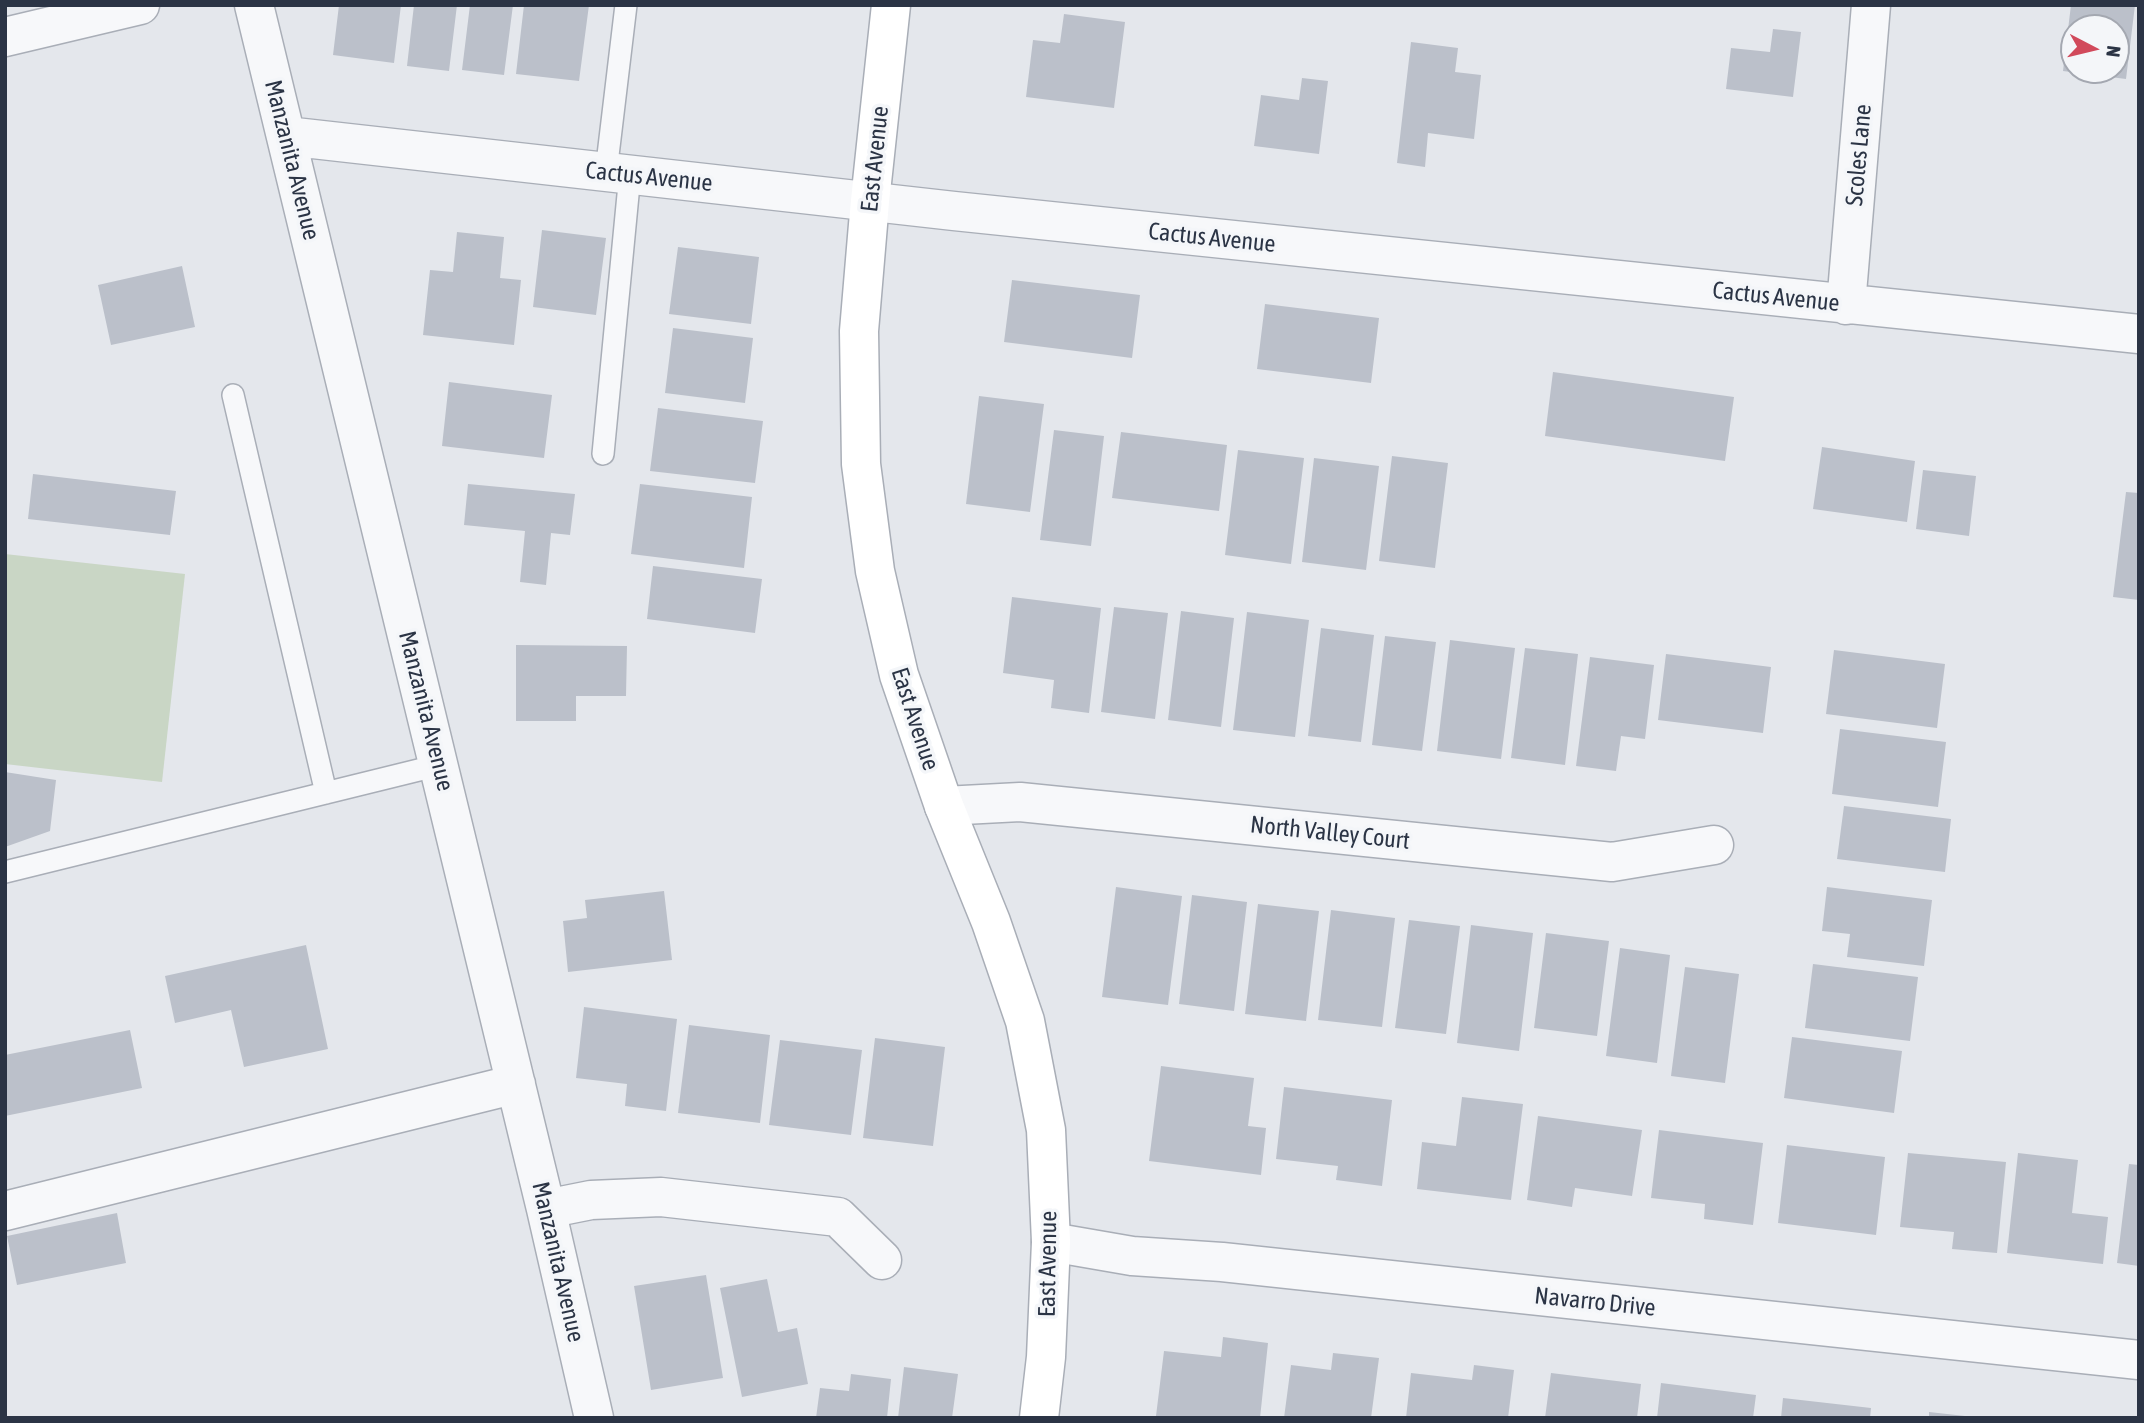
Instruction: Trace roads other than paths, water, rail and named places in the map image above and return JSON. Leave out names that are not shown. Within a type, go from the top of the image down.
[{"type":"main road","name":"East Avenue","points":[[891,5],[859,331],[861,464],[874,571],[896,662],[944,806],[991,922],[1024,1021],[1046,1130],[1051,1242],[1046,1357],[1039,1418]]},
{"type":"street","points":[[5,37],[140,5]]},
{"type":"street","name":"Manzanita Avenue","points":[[254,5],[516,1084],[594,1418]]},
{"type":"street","name":"Scoles Lane","points":[[1846,305],[1871,5]]},
{"type":"street","name":"Cactus Avenue","points":[[286,136],[870,201],[2139,334]]},
{"type":"street","name":"North Valley Court","points":[[944,806],[1020,802],[1612,862],[1714,845]]},
{"type":"street","points":[[5,1211],[516,1084]]},
{"type":"street","points":[[546,1209],[591,1200],[661,1197],[838,1217],[882,1260]]},
{"type":"street","name":"Navarro Drive","points":[[1051,1242],[1132,1255],[1250,1265],[2139,1360]]},
{"type":"lane","points":[[603,454],[626,5]]},
{"type":"lane","points":[[233,395],[326,793]]},
{"type":"lane","points":[[5,872],[439,765]]}]
